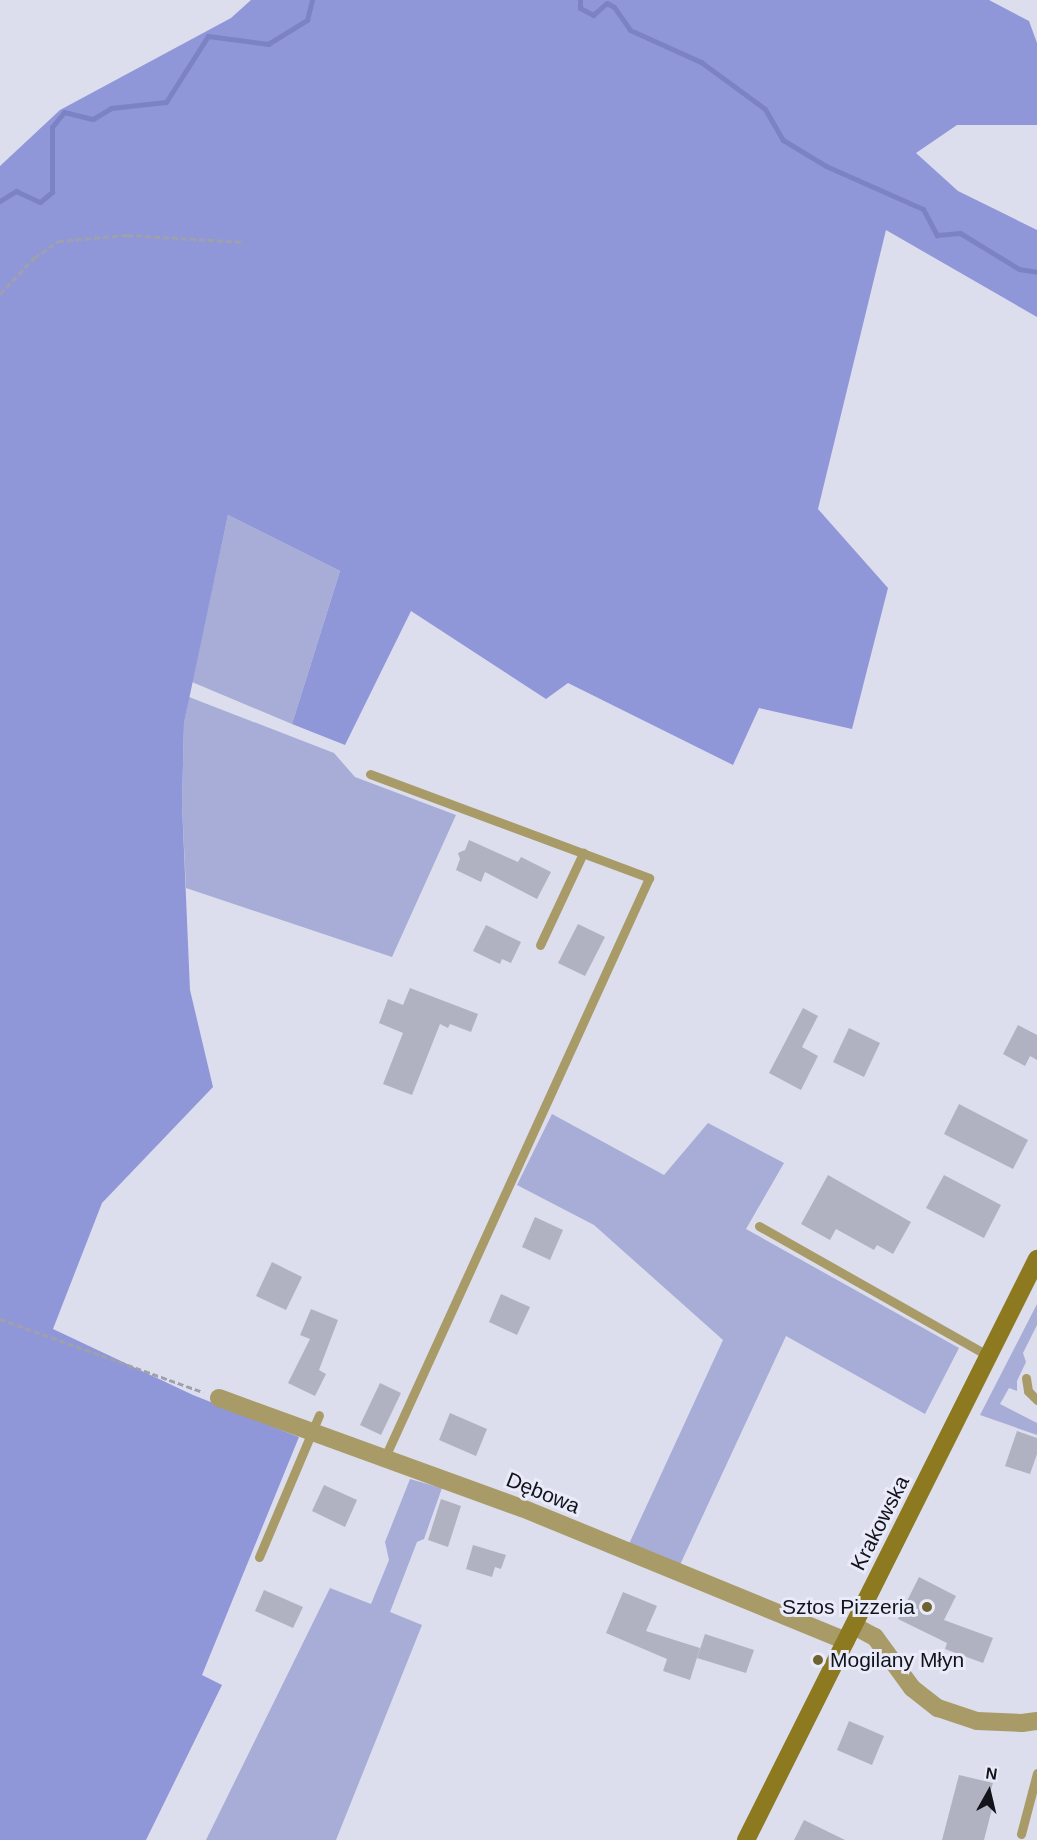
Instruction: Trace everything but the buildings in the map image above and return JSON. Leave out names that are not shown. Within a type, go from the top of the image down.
[{"type":"street","name":"Krakowska","points":[[746,1840],[1037,1259]]},
{"type":"street","name":"Dębowa","points":[[219,1398],[315,1423],[385,1457],[850,1633],[875,1637],[912,1688],[938,1708],[977,1721],[1022,1723],[1037,1721]]},
{"type":"lane","points":[[370,774],[649,878],[385,1457]]},
{"type":"lane","points":[[540,945],[583,853]]},
{"type":"lane","points":[[759,1226],[989,1356]]},
{"type":"lane","points":[[1026,1378],[1028,1391],[1037,1400]]},
{"type":"lane","points":[[259,1557],[315,1423]]},
{"type":"lane","points":[[1022,1834],[1037,1773]]},
{"type":"path","points":[[0,294],[34,258],[58,241],[127,235],[243,242]]},
{"type":"path","points":[[0,1319],[219,1398]]},
{"type":"shaded area","points":[[251,0],[989,0],[1029,21],[1037,43],[1037,125],[957,125],[916,153],[958,191],[1037,230],[1037,317],[886,230],[818,509],[888,588],[852,729],[759,708],[733,765],[568,683],[546,699],[411,611],[345,745],[292,724],[340,571],[228,515],[184,723],[182,804],[190,990],[213,1087],[102,1203],[53,1329],[193,1395],[299,1437],[202,1675],[222,1685],[146,1840],[0,1840],[0,166],[60,110],[231,18]]},
{"type":"shaded area","points":[[228,515],[340,571],[292,724],[192,682]]},
{"type":"shaded area","points":[[189,697],[334,753],[355,777],[456,815],[392,957],[186,888],[182,804],[184,723]]},
{"type":"shaded area","points":[[552,1114],[664,1175],[708,1123],[784,1163],[746,1229],[959,1348],[925,1414],[786,1336],[679,1567],[628,1546],[723,1340],[594,1225],[517,1185]]},
{"type":"shaded area","points":[[1037,1304],[1037,1325],[1023,1353],[1026,1362],[1017,1381],[1017,1391],[1009,1388],[1000,1404],[1037,1423],[1037,1435],[980,1415]]},
{"type":"shaded area","points":[[410,1479],[442,1488],[424,1539],[417,1542],[390,1612],[422,1625],[336,1840],[206,1840],[330,1588],[371,1604],[389,1560],[385,1542]]},
{"type":"waterway","points":[[0,201],[16,191],[40,202],[52,192],[52,127],[64,112],[93,119],[111,108],[166,102],[208,36],[268,44],[307,20],[312,0]]},
{"type":"waterway","points":[[580,0],[580,8],[593,15],[607,3],[614,7],[630,30],[701,62],[765,109],[783,140],[826,166],[923,209],[937,235],[960,233],[1019,269],[1037,272]]},
{"type":"place","name":"Sztos Pizzeria","points":[[927,1607]]},
{"type":"place","name":"Mogilany Młyn","points":[[818,1660]]}]
